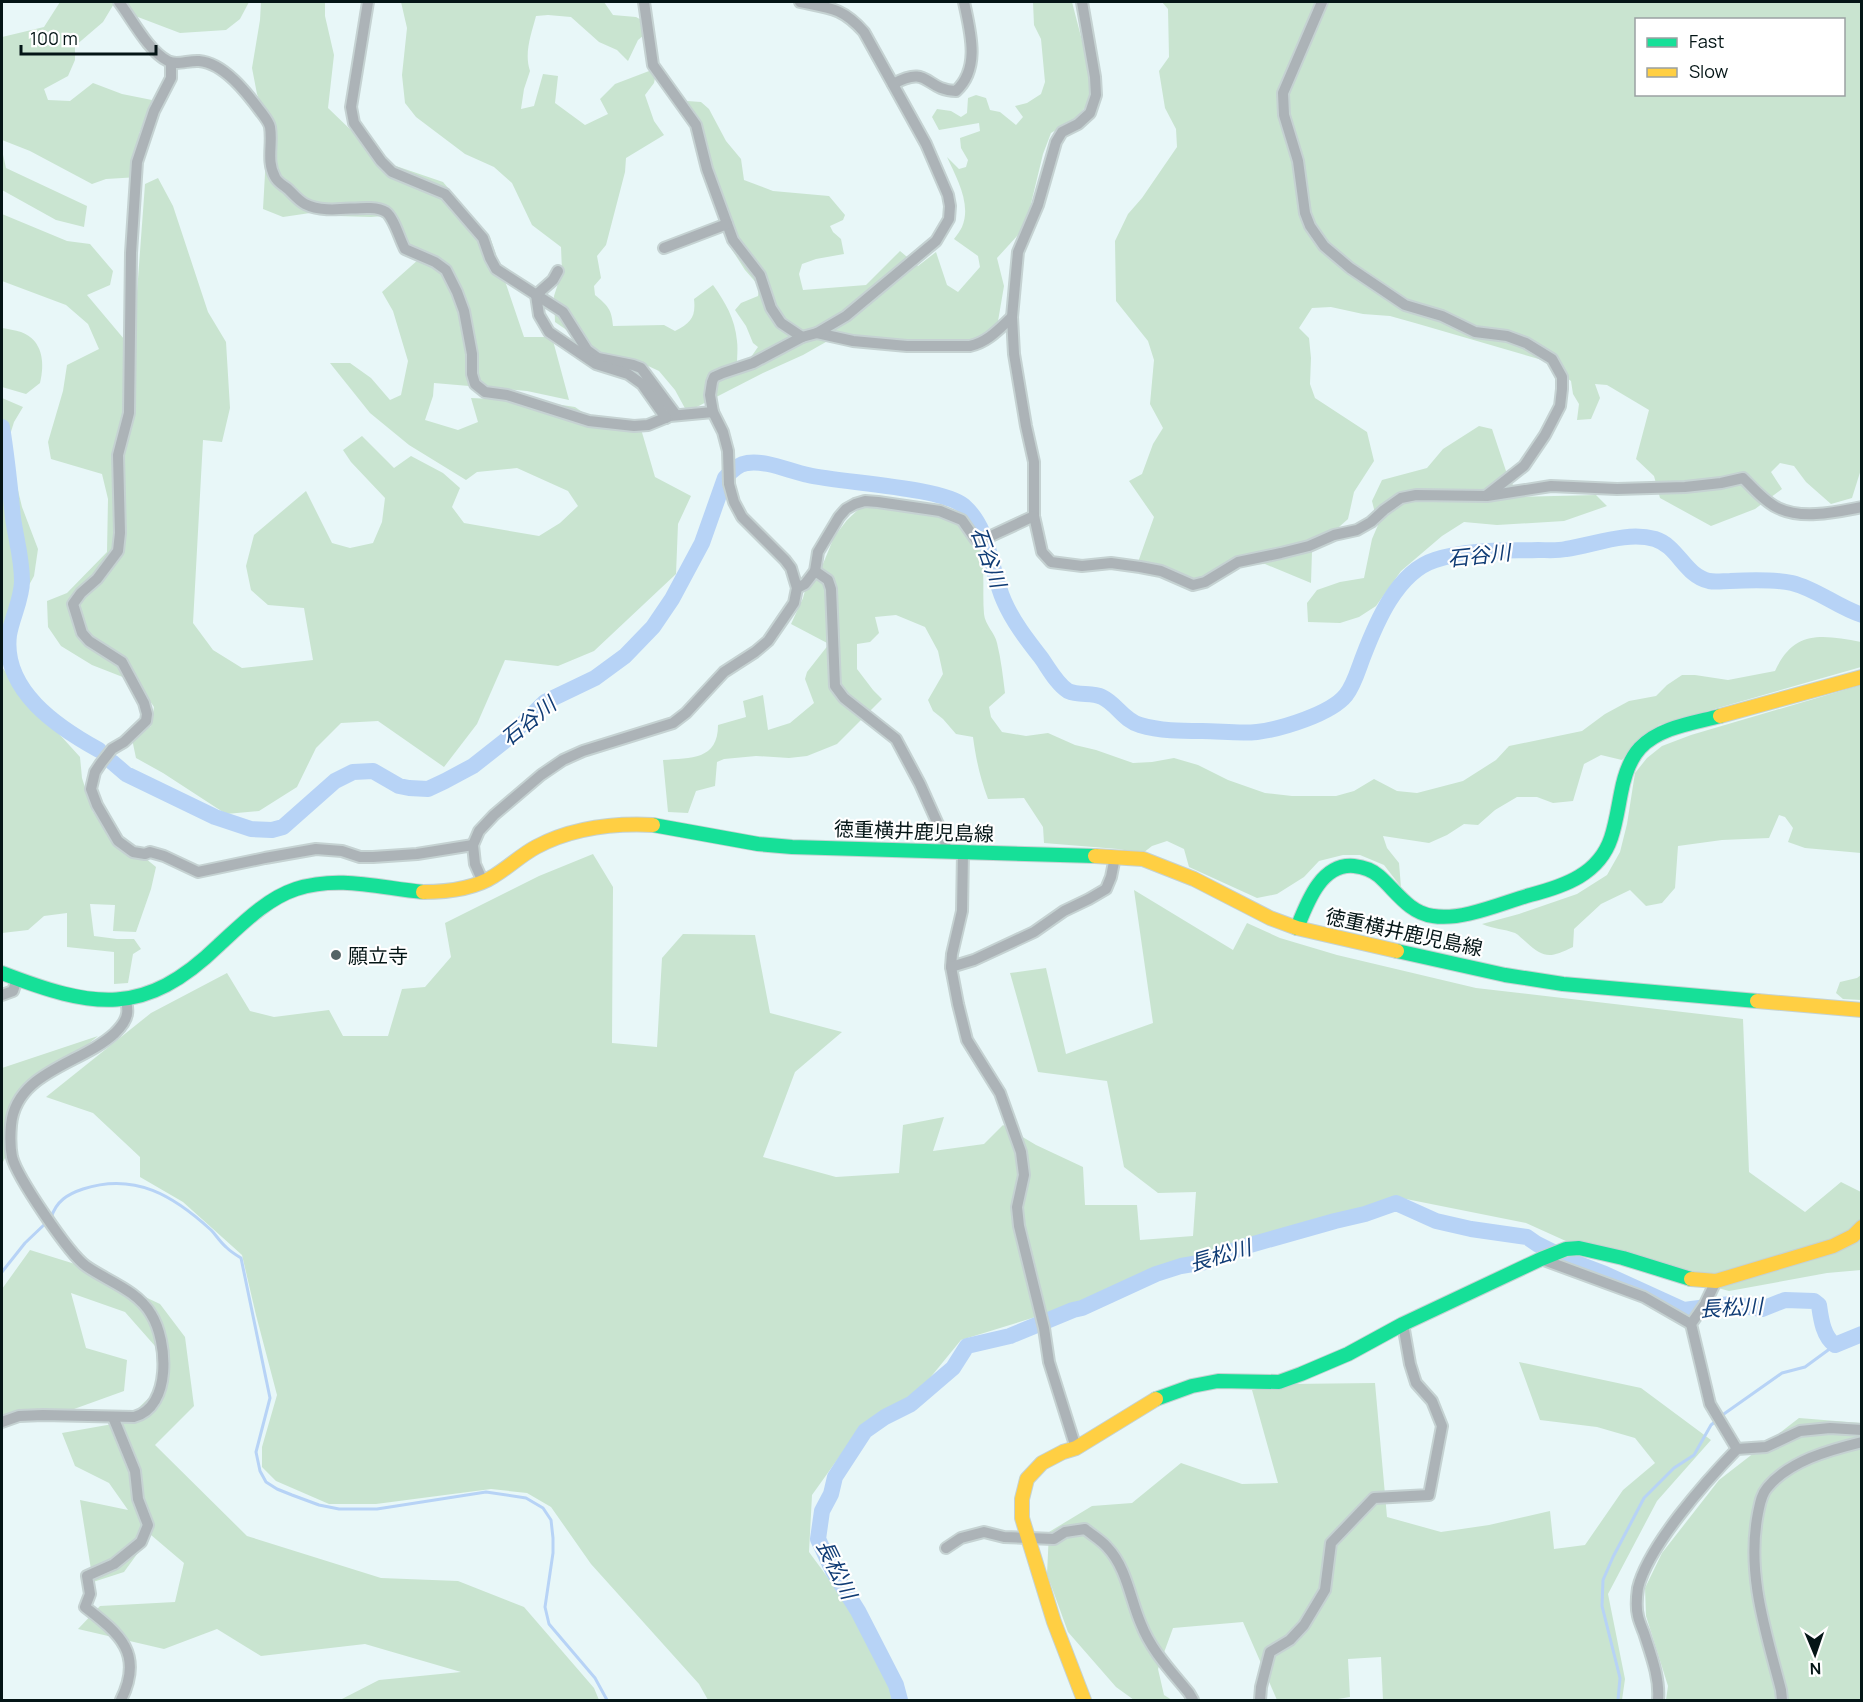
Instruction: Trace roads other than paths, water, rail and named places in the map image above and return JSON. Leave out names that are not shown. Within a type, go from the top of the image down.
[{"type":"main road","points":[[1297,928],[1308,902],[1321,881],[1330,871],[1341,866],[1356,866],[1374,871],[1394,892],[1424,915],[1444,918],[1490,907],[1577,880],[1591,870],[1605,855],[1613,837],[1622,781],[1630,761],[1642,746],[1657,735],[1862,677]]},
{"type":"main road","name":"徳重横井鹿児島線","points":[[2,974],[49,991],[90,1000],[126,1000],[152,993],[185,975],[270,901],[298,888],[355,883],[420,892],[440,891],[483,882],[534,848],[574,833],[614,825],[641,824],[665,826],[778,846],[1143,859],[1170,868],[1270,918],[1297,928],[1483,970],[1563,984],[1862,1010]]},
{"type":"main road","points":[[1084,1701],[1054,1622],[1022,1518],[1022,1500],[1027,1479],[1042,1463],[1076,1448],[1160,1397],[1192,1386],[1218,1381],[1279,1382],[1348,1354],[1403,1324],[1566,1249],[1579,1248],[1623,1258],[1689,1280],[1716,1281],[1823,1249],[1859,1234]]},
{"type":"street","points":[[119,2],[136,24],[141,35],[162,58],[171,63],[199,61],[215,65],[227,73],[261,111],[270,125],[270,167],[276,179],[304,203],[319,209],[371,208],[385,212],[405,249],[435,262],[446,270],[458,292],[464,311],[475,384],[484,392],[507,395],[589,421],[634,426],[648,425],[671,416],[713,412]]},
{"type":"street","points":[[368,2],[351,107],[354,123],[381,161],[392,172],[446,194],[483,238],[496,269],[563,312],[586,350],[598,358],[633,365],[641,369],[671,416]]},
{"type":"street","points":[[644,2],[653,64],[696,125],[707,169],[733,240],[760,275],[771,308],[781,323],[802,337]]},
{"type":"street","points":[[483,882],[475,864],[473,845],[479,831],[494,815],[541,775],[563,760],[583,751],[673,723],[687,713],[724,672],[768,641],[794,603],[797,588],[795,578],[785,560],[742,517],[734,502],[729,484],[728,451],[723,432],[713,412],[710,395],[714,377],[753,363],[802,337],[817,333],[846,316],[936,241],[949,219],[948,195],[926,144],[864,32],[852,18],[835,9],[800,2]]},
{"type":"street","points":[[893,84],[907,76],[920,76],[945,90],[956,91],[965,82],[973,47],[964,2]]},
{"type":"street","points":[[1082,2],[1096,95],[1090,113],[1078,124],[1062,132],[1056,142],[1038,205],[1018,252],[1012,317],[1018,374],[1034,462],[1034,516],[1042,552],[1051,562],[1082,566],[1111,563],[1140,567],[1161,572],[1193,585],[1205,582],[1238,562],[1309,546],[1334,535],[1357,530],[1401,498],[1416,495],[1487,496],[1551,486],[1617,489],[1685,487],[1743,478],[1778,508],[1799,514],[1832,513],[1862,507]]},
{"type":"street","points":[[1322,2],[1283,93],[1284,115],[1298,161],[1305,213],[1310,226],[1324,246],[1350,268],[1405,304],[1442,316],[1475,332],[1507,336],[1526,342],[1552,359],[1562,377],[1560,406],[1545,435],[1524,466],[1487,496]]},
{"type":"street","points":[[171,63],[171,78],[154,111],[137,162],[131,253],[129,412],[118,455],[120,532],[118,551],[97,579],[81,593],[73,604],[82,633],[89,641],[122,662],[144,703],[147,714],[146,721],[124,742],[112,748],[95,772],[91,789],[97,805],[118,841],[133,852],[145,854],[150,852],[164,856],[198,872],[316,849],[342,851],[360,857],[373,857],[417,854],[473,845]]},
{"type":"street","points":[[664,248],[727,224]]},
{"type":"street","points":[[537,295],[553,280],[558,271]]},
{"type":"street","points":[[537,295],[539,315],[549,332],[596,364],[628,374],[642,384],[671,416]]},
{"type":"street","points":[[817,333],[853,341],[907,346],[970,346],[979,344],[993,335],[1012,317]]},
{"type":"street","points":[[797,588],[805,585],[815,571],[818,552],[839,518],[846,509],[855,504],[865,501],[906,504],[940,511],[962,520],[976,540],[991,536],[1034,516]]},
{"type":"street","points":[[815,571],[828,580],[831,589],[835,686],[844,698],[896,739],[929,803],[945,840],[946,851]]},
{"type":"street","points":[[963,852],[962,911],[951,967],[967,1040],[1000,1093],[1021,1152],[1023,1175],[1017,1206],[1019,1226],[1044,1329],[1049,1362],[1076,1448]]},
{"type":"street","points":[[951,967],[974,960],[1034,932],[1064,911],[1106,889],[1115,857]]},
{"type":"street","points":[[2,995],[13,991],[17,979]]},
{"type":"street","points":[[2,1422],[19,1416],[43,1415],[134,1418],[152,1405],[159,1393],[164,1361],[159,1332],[151,1313],[131,1293],[84,1265],[48,1220],[26,1185],[12,1156],[10,1131],[15,1106],[22,1094],[47,1073],[91,1051],[108,1039],[120,1028],[127,1016],[126,1000]]},
{"type":"street","points":[[1544,1258],[1644,1297],[1693,1321]]},
{"type":"street","points":[[1716,1281],[1705,1304],[1693,1321],[1710,1404],[1737,1449]]},
{"type":"street","points":[[1260,1701],[1261,1687],[1270,1652],[1290,1640],[1304,1625],[1325,1590],[1331,1543],[1374,1498],[1429,1496],[1442,1426],[1432,1401],[1416,1383],[1403,1324]]},
{"type":"street","points":[[113,1418],[135,1471],[138,1499],[148,1525],[141,1542],[114,1564],[87,1576],[90,1594],[85,1607],[110,1626],[128,1650],[130,1677],[121,1701]]},
{"type":"street","points":[[1658,1701],[1659,1689],[1654,1664],[1638,1616],[1638,1588],[1651,1557],[1675,1522],[1737,1449],[1766,1447],[1800,1431],[1830,1428],[1862,1430]]},
{"type":"street","points":[[1782,1701],[1755,1583],[1754,1534],[1761,1497],[1768,1487],[1791,1468],[1813,1457],[1862,1442]]},
{"type":"street","points":[[946,1548],[961,1538],[984,1532],[1004,1537],[1053,1539],[1065,1532],[1085,1529],[1108,1547],[1127,1584],[1141,1624],[1155,1652],[1193,1701]]},
{"type":"waterway","name":"石谷川","points":[[2,427],[22,573],[20,594],[9,635],[9,655],[14,673],[23,689],[50,718],[99,750]]},
{"type":"waterway","name":"石谷川","points":[[112,762],[126,774],[215,817],[251,829],[272,830],[283,827],[335,781],[353,772],[373,771],[399,786],[428,789],[473,766],[506,740],[545,702],[595,678],[625,656],[653,627],[672,599],[702,543],[725,478],[738,466],[754,462],[824,478],[935,494],[964,506],[973,516],[985,538],[999,589],[1008,609],[1021,631],[1060,684],[1068,691],[1102,697],[1134,723],[1163,730],[1257,732],[1292,724],[1329,708],[1339,702],[1349,691],[1374,629],[1399,587],[1422,566],[1435,560],[1460,554],[1559,550],[1621,538],[1644,537],[1655,539],[1670,548],[1687,567],[1701,578],[1711,581],[1761,580],[1792,583],[1810,589],[1862,615]]},
{"type":"waterway","points":[[51,1218],[59,1203],[83,1189],[102,1184],[120,1183],[137,1186],[153,1190],[183,1207],[241,1258],[270,1398],[256,1452],[260,1471],[266,1482],[277,1489],[319,1505],[339,1509],[377,1509],[486,1492],[526,1498],[543,1508],[551,1520],[553,1538],[545,1607],[549,1624],[595,1678],[607,1700]]},
{"type":"waterway","name":"長松川","points":[[900,1700],[896,1685],[858,1611],[833,1571],[818,1539],[822,1511],[831,1494],[835,1477],[865,1431],[885,1417],[911,1404],[953,1368],[967,1346],[1010,1336],[1082,1308],[1156,1274],[1181,1266],[1205,1262],[1243,1247],[1365,1214],[1396,1203],[1436,1221],[1471,1229],[1527,1237],[1571,1261],[1684,1310],[1730,1304],[1762,1309],[1785,1300],[1814,1301],[1819,1305],[1825,1332],[1835,1345],[1862,1334]]},
{"type":"waterway","points":[[2,1272],[25,1243],[47,1222]]},
{"type":"waterway","points":[[1721,1416],[1782,1373],[1805,1367],[1835,1345]]},
{"type":"waterway","points":[[1618,1700],[1620,1678],[1602,1606],[1603,1580],[1644,1498],[1674,1468],[1694,1455],[1711,1425],[1716,1421]]},
{"type":"place","name":"願立寺","points":[[336,955]]}]
